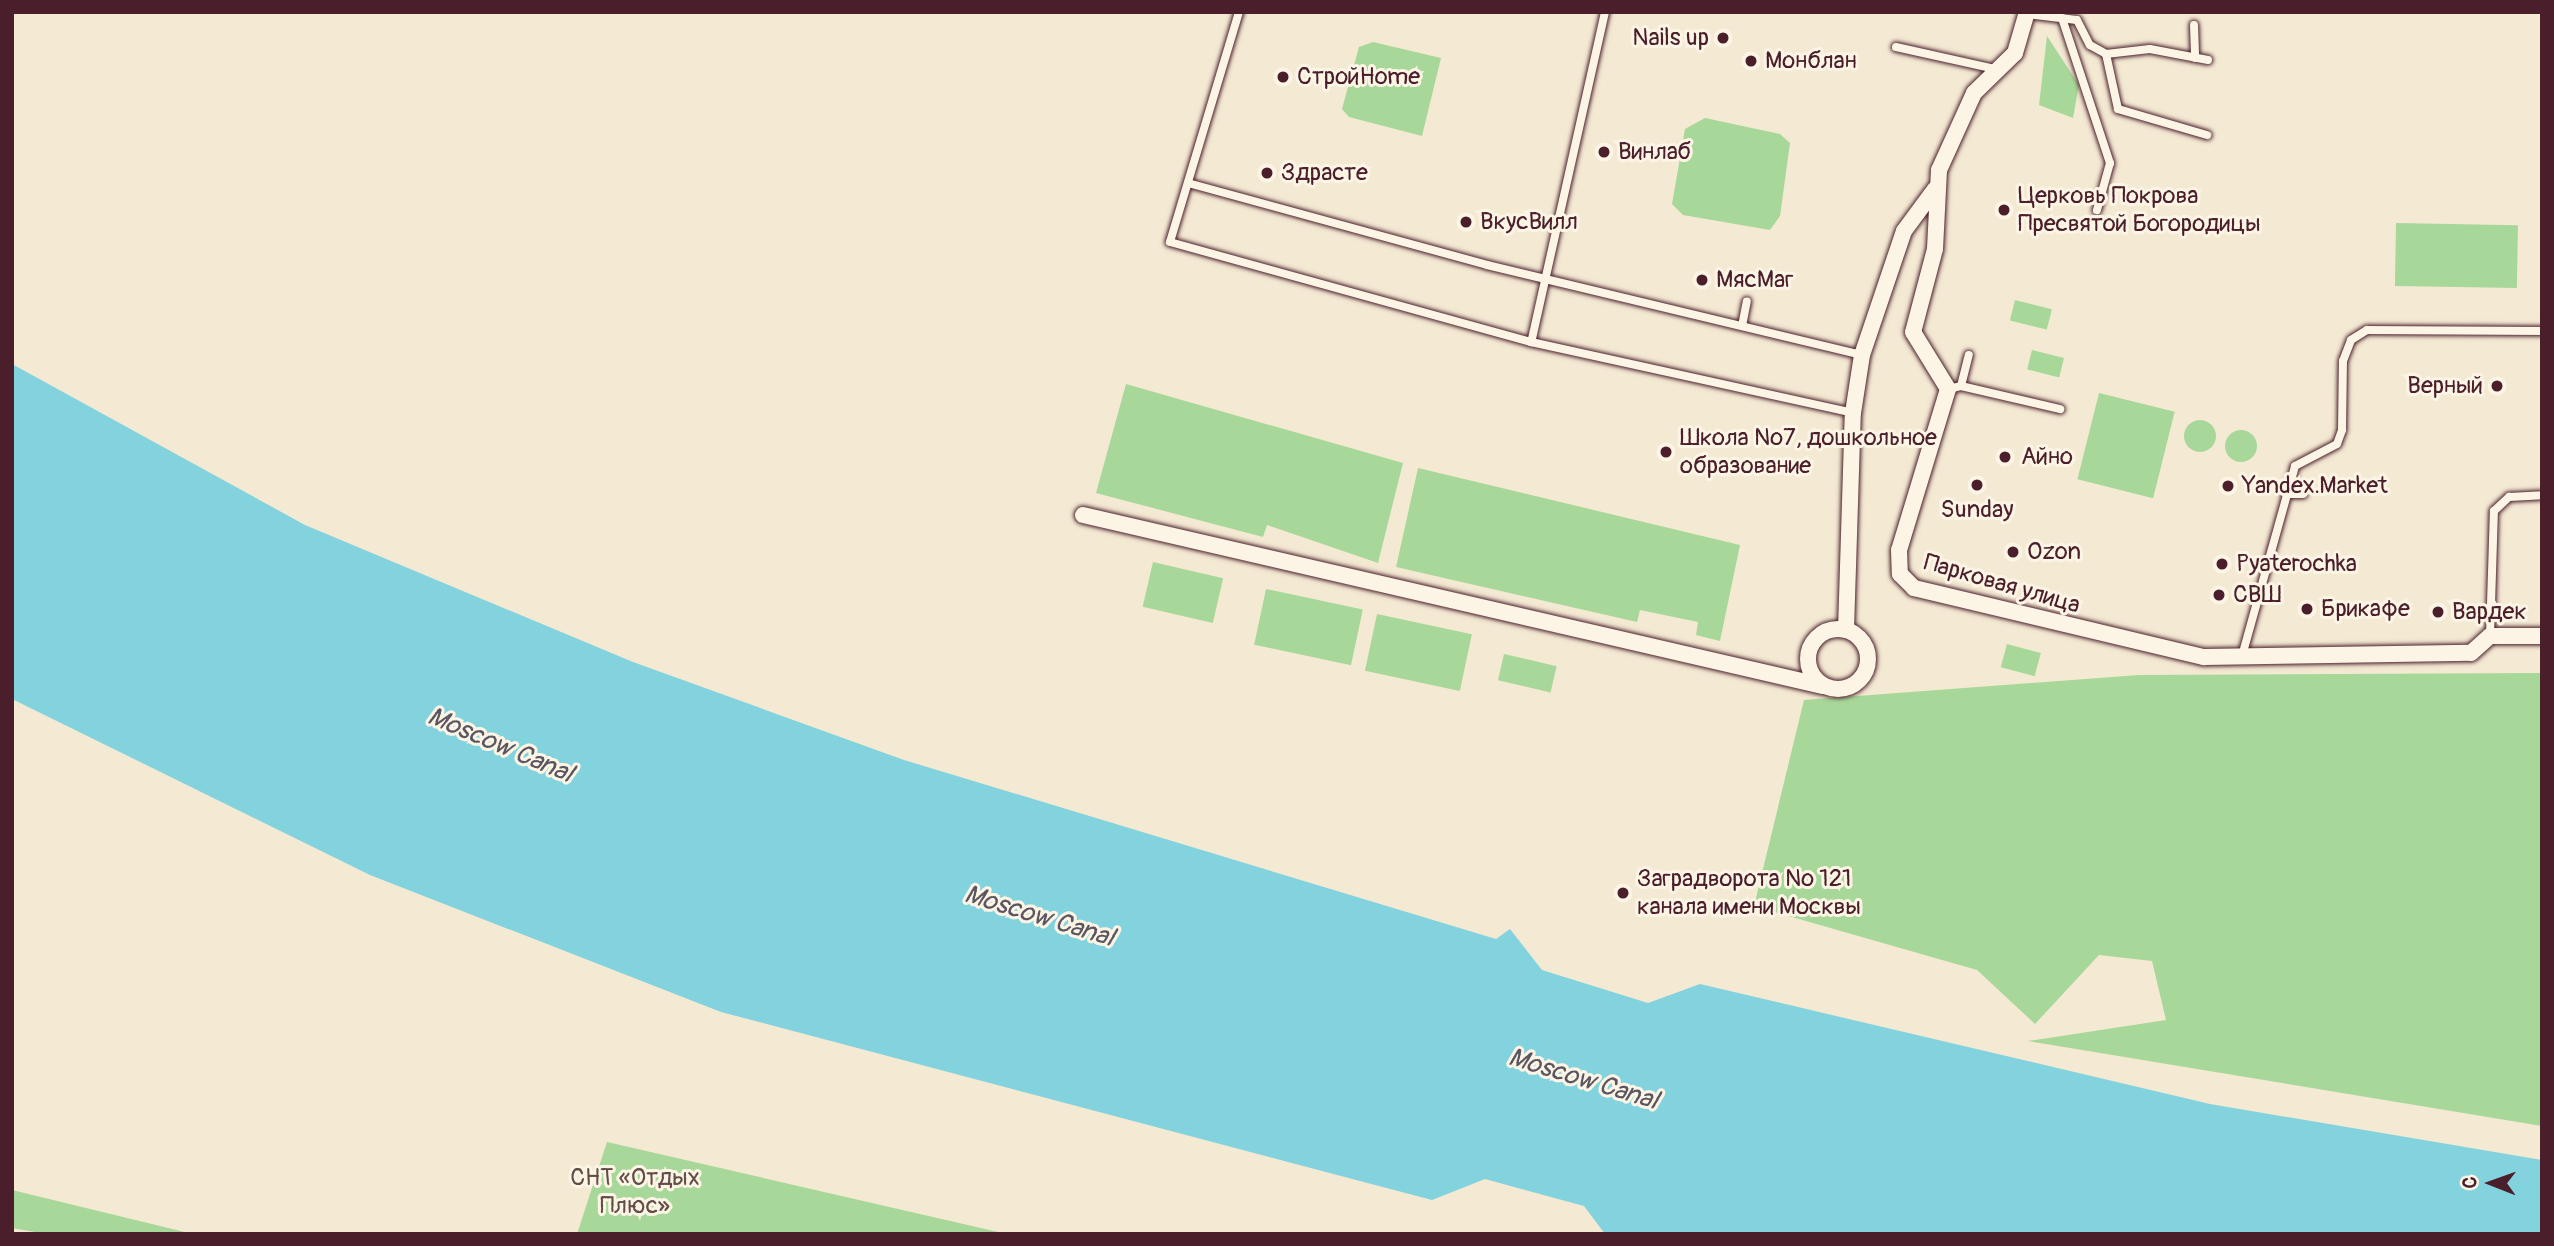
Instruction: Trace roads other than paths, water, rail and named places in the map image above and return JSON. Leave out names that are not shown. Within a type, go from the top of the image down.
[{"type":"street","points":[[1846,630],[1853,413],[1862,355],[1904,231],[1935,188],[1974,93],[1995,69],[2015,53],[2027,13]]},
{"type":"street","points":[[1935,188],[1930,266],[1913,332],[1954,388]]},
{"type":"street","name":"Парковая улица","points":[[1954,388],[1899,550],[1900,574],[1914,588],[2165,650],[2242,656],[2470,653],[2490,636]]},
{"type":"street","points":[[1083,515],[1823,686],[1841,689],[1864,674],[1866,648],[1846,630],[1828,631],[1812,643],[1808,663],[1823,686]]},
{"type":"street","points":[[2490,636],[2542,636]]},
{"type":"lane","points":[[1239,12],[1170,242],[1531,342],[1853,413]]},
{"type":"lane","points":[[1531,342],[1605,12]]},
{"type":"lane","points":[[2027,13],[2062,18],[2078,16],[2090,46],[2106,54],[2150,50],[2208,60]]},
{"type":"lane","points":[[2062,18],[2110,163],[2097,210]]},
{"type":"lane","points":[[2194,25],[2195,58]]},
{"type":"lane","points":[[1896,47],[1995,69]]},
{"type":"lane","points":[[2106,54],[2118,109],[2207,135]]},
{"type":"lane","points":[[1188,183],[1545,279],[1862,355]]},
{"type":"lane","points":[[1742,326],[1747,301]]},
{"type":"lane","points":[[2242,656],[2286,494],[2300,458],[2337,444],[2343,361],[2351,340],[2367,330],[2542,331]]},
{"type":"lane","points":[[1969,355],[1954,388],[2060,409]]},
{"type":"lane","points":[[2286,494],[2303,494]]},
{"type":"lane","points":[[2490,636],[2494,511],[2509,496],[2542,495]]},
{"type":"water","name":"Moscow Canal","points":[[12,364],[305,525],[633,662],[904,760],[1496,939],[1510,929],[1542,970],[1648,1003],[1700,984],[2210,1104],[2542,1160],[2542,1234],[1605,1234],[1584,1206],[1485,1179],[1432,1200],[721,1012],[370,875],[12,699]]},
{"type":"place","name":"Nails up","points":[[1723,38]]},
{"type":"place","name":"Монблан","points":[[1751,61]]},
{"type":"place","name":"СтройHome","points":[[1283,77]]},
{"type":"place","name":"Винлаб","points":[[1604,152]]},
{"type":"place","name":"Здрасте","points":[[1267,173]]},
{"type":"place","name":"Церковь Покрова Пресвятой Богородицы","points":[[2004,210]]},
{"type":"place","name":"ВкусВилл","points":[[1466,222]]},
{"type":"place","name":"МясМаг","points":[[1702,280]]},
{"type":"place","name":"Верный","points":[[2497,386]]},
{"type":"place","name":"Школа №7, дошкольное образование","points":[[1666,452]]},
{"type":"place","name":"Айно","points":[[2005,457]]},
{"type":"place","name":"Sunday","points":[[1977,485]]},
{"type":"place","name":"Yandex.Market","points":[[2228,486]]},
{"type":"place","name":"Ozon","points":[[2013,552]]},
{"type":"place","name":"Pyaterochka","points":[[2222,564]]},
{"type":"place","name":"СВШ","points":[[2219,595]]},
{"type":"place","name":"Брикафе","points":[[2307,609]]},
{"type":"place","name":"Вардек","points":[[2438,612]]},
{"type":"place","name":"Заградворота № 121 канала имени Москвы","points":[[1623,893]]},
{"type":"park label","name":"СНТ «Отдых Плюс»","points":[[635,1192]]}]
